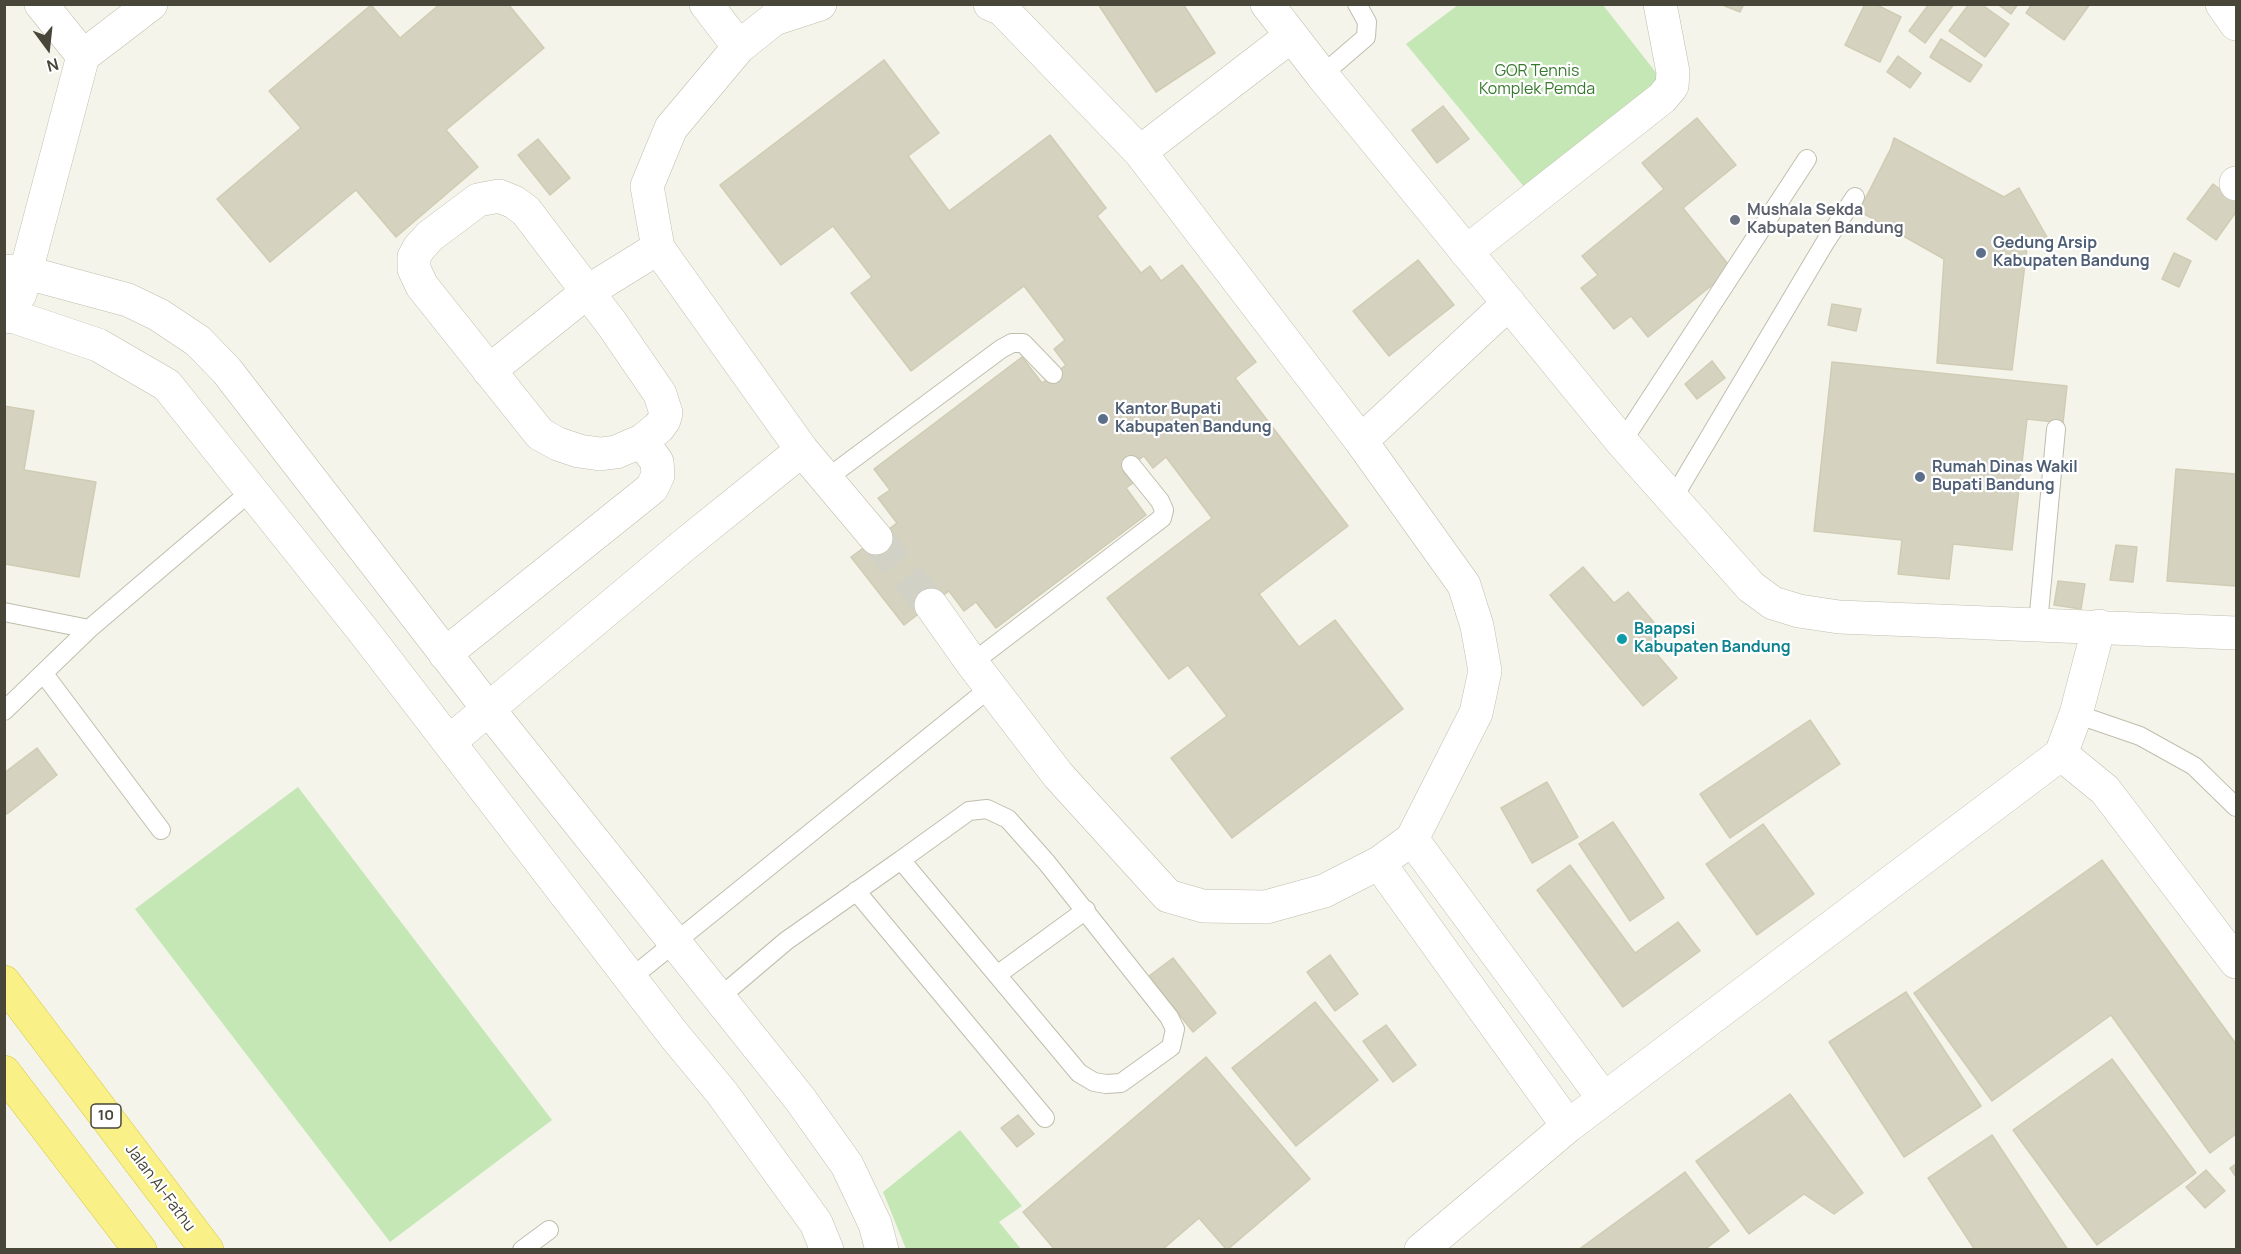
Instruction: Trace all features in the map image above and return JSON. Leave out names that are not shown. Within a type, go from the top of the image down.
[{"type":"highway","name":"Jalan Al-Fathu","points":[[4,982],[207,1250]]},
{"type":"highway","points":[[4,1072],[140,1250]]},
{"type":"street","points":[[41,4],[83,56]]},
{"type":"street","points":[[151,4],[83,56],[14,272],[10,316],[99,345],[167,385],[250,492],[365,633],[729,1102],[816,1223],[827,1250]]},
{"type":"street","points":[[706,4],[739,48]]},
{"type":"street","points":[[820,4],[769,12],[671,128],[647,186],[658,248],[802,450],[876,538]]},
{"type":"street","points":[[931,605],[981,675],[1058,775],[1168,896],[1203,906],[1266,907],[1324,891],[1379,863],[1412,839],[1476,713],[1485,671],[1477,626],[1464,585],[1361,441],[1140,152],[1002,9],[990,4]]},
{"type":"street","points":[[1267,4],[1322,75],[1622,442],[1751,587],[1773,603],[1799,611],[1839,617],[2236,633]]},
{"type":"street","points":[[1466,252],[1662,98],[1672,86],[1673,72],[1660,4]]},
{"type":"street","points":[[2222,4],[2236,24]]},
{"type":"street","points":[[1140,152],[1291,36]]},
{"type":"street","points":[[499,196],[514,201],[526,211],[612,324],[660,393],[666,413],[659,427],[642,441],[616,452],[600,454],[579,451],[558,444],[540,434],[489,371],[422,286],[414,269],[414,257],[430,236],[478,200],[499,196]]},
{"type":"street","points":[[489,371],[587,292],[658,248]]},
{"type":"street","points":[[14,272],[128,300],[159,315],[198,341],[227,371],[489,710],[800,1099],[847,1165],[875,1224],[882,1250]]},
{"type":"street","points":[[1361,441],[1509,303]]},
{"type":"street","points":[[445,654],[652,488],[658,475],[657,462],[642,441]]},
{"type":"street","points":[[449,742],[683,546],[802,450]]},
{"type":"street","points":[[1421,1250],[1568,1126],[2061,754],[2076,714],[2099,626]]},
{"type":"street","points":[[2061,754],[2104,790],[2236,962]]},
{"type":"street","points":[[1412,839],[1604,1099]]},
{"type":"street","points":[[1379,863],[1568,1126]]},
{"type":"lane","points":[[1322,75],[1366,37],[1367,22],[1357,4]]},
{"type":"lane","points":[[1622,442],[1807,159]]},
{"type":"lane","points":[[1672,500],[1826,241],[1855,197]]},
{"type":"lane","points":[[826,479],[1012,343],[1023,343],[1053,374]]},
{"type":"lane","points":[[2038,624],[2056,429]]},
{"type":"lane","points":[[631,978],[1162,518],[1164,510],[1160,501],[1131,465]]},
{"type":"lane","points":[[4,711],[89,629],[250,492]]},
{"type":"lane","points":[[4,612],[89,629]]},
{"type":"lane","points":[[44,674],[161,830]]},
{"type":"lane","points":[[2076,714],[2140,736],[2194,766],[2236,807]]},
{"type":"lane","points":[[720,997],[786,941],[969,811],[987,809],[1008,819],[1086,910],[1169,1017],[1175,1029],[1171,1047],[1121,1083],[1094,1082],[1079,1073],[901,860]]},
{"type":"lane","points":[[856,891],[1044,1118]]},
{"type":"lane","points":[[997,975],[1086,910]]},
{"type":"lane","points":[[522,1250],[549,1230]]},
{"type":"green space","name":"GOR Tennis Komplek Pemda","points":[[1458,5],[1603,5],[1661,79],[1525,188],[1406,44]]},
{"type":"green space","points":[[298,787],[552,1120],[390,1242],[135,909]]},
{"type":"green space","points":[[960,1130],[1022,1206],[999,1222],[1021,1249],[906,1249],[883,1192]]},
{"type":"building","points":[[440,4],[508,4],[544,48],[446,130],[478,167],[396,237],[356,190],[270,262],[217,199],[301,128],[269,91],[371,5],[400,38]]},
{"type":"building","points":[[1098,4],[1183,4],[1215,53],[1156,92]]},
{"type":"building","points":[[1720,4],[1744,4],[1740,12]]},
{"type":"building","points":[[1865,4],[1875,4],[1901,17],[1880,62],[1845,45]]},
{"type":"building","points":[[1929,4],[1954,4],[1925,43],[1909,31]]},
{"type":"building","points":[[1969,4],[1981,4],[2009,24],[1985,57],[1949,31]]},
{"type":"building","points":[[1997,4],[2018,4],[2011,14]]},
{"type":"building","points":[[2032,4],[2090,4],[2064,40],[2026,13]]},
{"type":"building","points":[[1941,39],[1982,65],[1970,82],[1930,57]]},
{"type":"building","points":[[1898,56],[1921,73],[1910,88],[1887,72]]},
{"type":"building","name":"Kantor Bupati Kabupaten Bandung","points":[[884,60],[939,133],[908,156],[949,211],[1050,135],[1106,208],[1097,216],[1141,273],[1150,266],[1161,281],[1182,265],[1256,362],[1235,378],[1348,526],[1259,594],[1299,647],[1335,620],[1403,709],[1232,838],[1171,758],[1227,716],[1188,665],[1169,679],[1107,598],[1212,518],[1166,457],[1153,468],[1144,456],[1123,471],[1133,483],[1126,488],[1146,515],[996,628],[976,602],[964,611],[949,591],[904,625],[851,557],[897,523],[878,498],[890,490],[874,469],[1022,357],[1042,383],[1066,365],[1054,349],[1065,340],[1024,286],[911,371],[851,293],[872,277],[833,226],[781,265],[720,185]]},
{"type":"building","points":[[1443,106],[1469,139],[1437,163],[1412,130]]},
{"type":"building","points":[[1697,118],[1736,165],[1683,208],[1732,269],[1648,337],[1631,316],[1614,329],[1581,288],[1598,275],[1582,256],[1664,189],[1642,163]]},
{"type":"building","name":"Gedung Arsip Kabupaten Bandung","points":[[1894,138],[2004,197],[2019,188],[2047,237],[2027,248],[2012,370],[1937,363],[1944,259],[1859,211]]},
{"type":"building","points":[[538,139],[570,178],[550,195],[518,155]]},
{"type":"building","points":[[2213,184],[2236,201],[2236,212],[2216,240],[2187,219]]},
{"type":"building","points":[[2174,253],[2191,261],[2179,287],[2162,279]]},
{"type":"building","points":[[1418,260],[1454,305],[1389,356],[1353,311]]},
{"type":"building","points":[[1832,304],[1861,309],[1856,331],[1828,325]]},
{"type":"building","points":[[1712,361],[1725,378],[1697,399],[1685,384]]},
{"type":"building","name":"Rumah Dinas Wakil Bupati Bandung","points":[[1832,362],[2067,386],[2063,423],[2027,419],[2012,550],[1953,544],[1949,579],[1898,574],[1902,540],[1814,531]]},
{"type":"building","points":[[4,406],[34,411],[24,470],[96,482],[79,577],[5,564],[4,568]]},
{"type":"building","points":[[2176,469],[2236,474],[2236,586],[2167,581]]},
{"type":"building","points":[[2116,545],[2137,547],[2133,582],[2110,580]]},
{"type":"building","name":"Bapapsi Kabupaten Bandung","points":[[1583,567],[1614,603],[1628,592],[1663,633],[1649,645],[1677,678],[1643,706],[1550,595]]},
{"type":"building","points":[[2058,581],[2085,584],[2081,609],[2054,605]]},
{"type":"building","points":[[1810,720],[1840,764],[1730,838],[1700,794]]},
{"type":"building","points":[[37,748],[57,775],[7,814],[4,811],[4,773]]},
{"type":"building","points":[[1547,782],[1578,837],[1532,863],[1501,808]]},
{"type":"building","points":[[1613,822],[1664,898],[1630,921],[1579,844]]},
{"type":"building","points":[[1763,824],[1814,894],[1757,935],[1706,864]]},
{"type":"building","points":[[2102,860],[2236,1044],[2236,1134],[2210,1153],[2111,1015],[1992,1101],[1914,993]]},
{"type":"building","points":[[1570,865],[1635,953],[1678,922],[1700,951],[1623,1007],[1537,890]]},
{"type":"building","points":[[1330,955],[1358,994],[1335,1011],[1307,972]]},
{"type":"building","points":[[1173,958],[1216,1013],[1193,1032],[1149,976]]},
{"type":"building","points":[[1906,992],[1981,1106],[1904,1157],[1829,1042]]},
{"type":"building","points":[[1315,1002],[1378,1080],[1296,1146],[1232,1068]]},
{"type":"building","points":[[1386,1025],[1416,1065],[1393,1082],[1363,1041]]},
{"type":"building","points":[[1206,1057],[1310,1179],[1227,1250],[1199,1218],[1162,1250],[1055,1250],[1023,1212]]},
{"type":"building","points":[[2112,1059],[2196,1173],[2097,1245],[2013,1130]]},
{"type":"building","points":[[1790,1094],[1863,1193],[1834,1214],[1804,1194],[1749,1234],[1696,1161]]},
{"type":"building","points":[[1018,1115],[1034,1134],[1017,1147],[1001,1128]]},
{"type":"building","points":[[1992,1135],[2068,1250],[1975,1250],[1928,1178]]},
{"type":"building","points":[[2236,1164],[2236,1177],[2230,1168]]},
{"type":"building","points":[[2206,1170],[2225,1191],[2205,1208],[2186,1187]]},
{"type":"building","points":[[1685,1172],[1729,1231],[1704,1250],[1578,1250]]},
{"type":"tunnel","points":[[876,538],[931,605]]},
{"type":"place","name":"Mushala Sekda Kabupaten Bandung","points":[[1735,220]]},
{"type":"place","name":"Gedung Arsip Kabupaten Bandung","points":[[1981,253]]},
{"type":"place","name":"Kantor Bupati Kabupaten Bandung","points":[[1103,419]]},
{"type":"place","name":"Rumah Dinas Wakil Bupati Bandung","points":[[1920,477]]},
{"type":"place","name":"Bapapsi Kabupaten Bandung","points":[[1622,639]]}]
